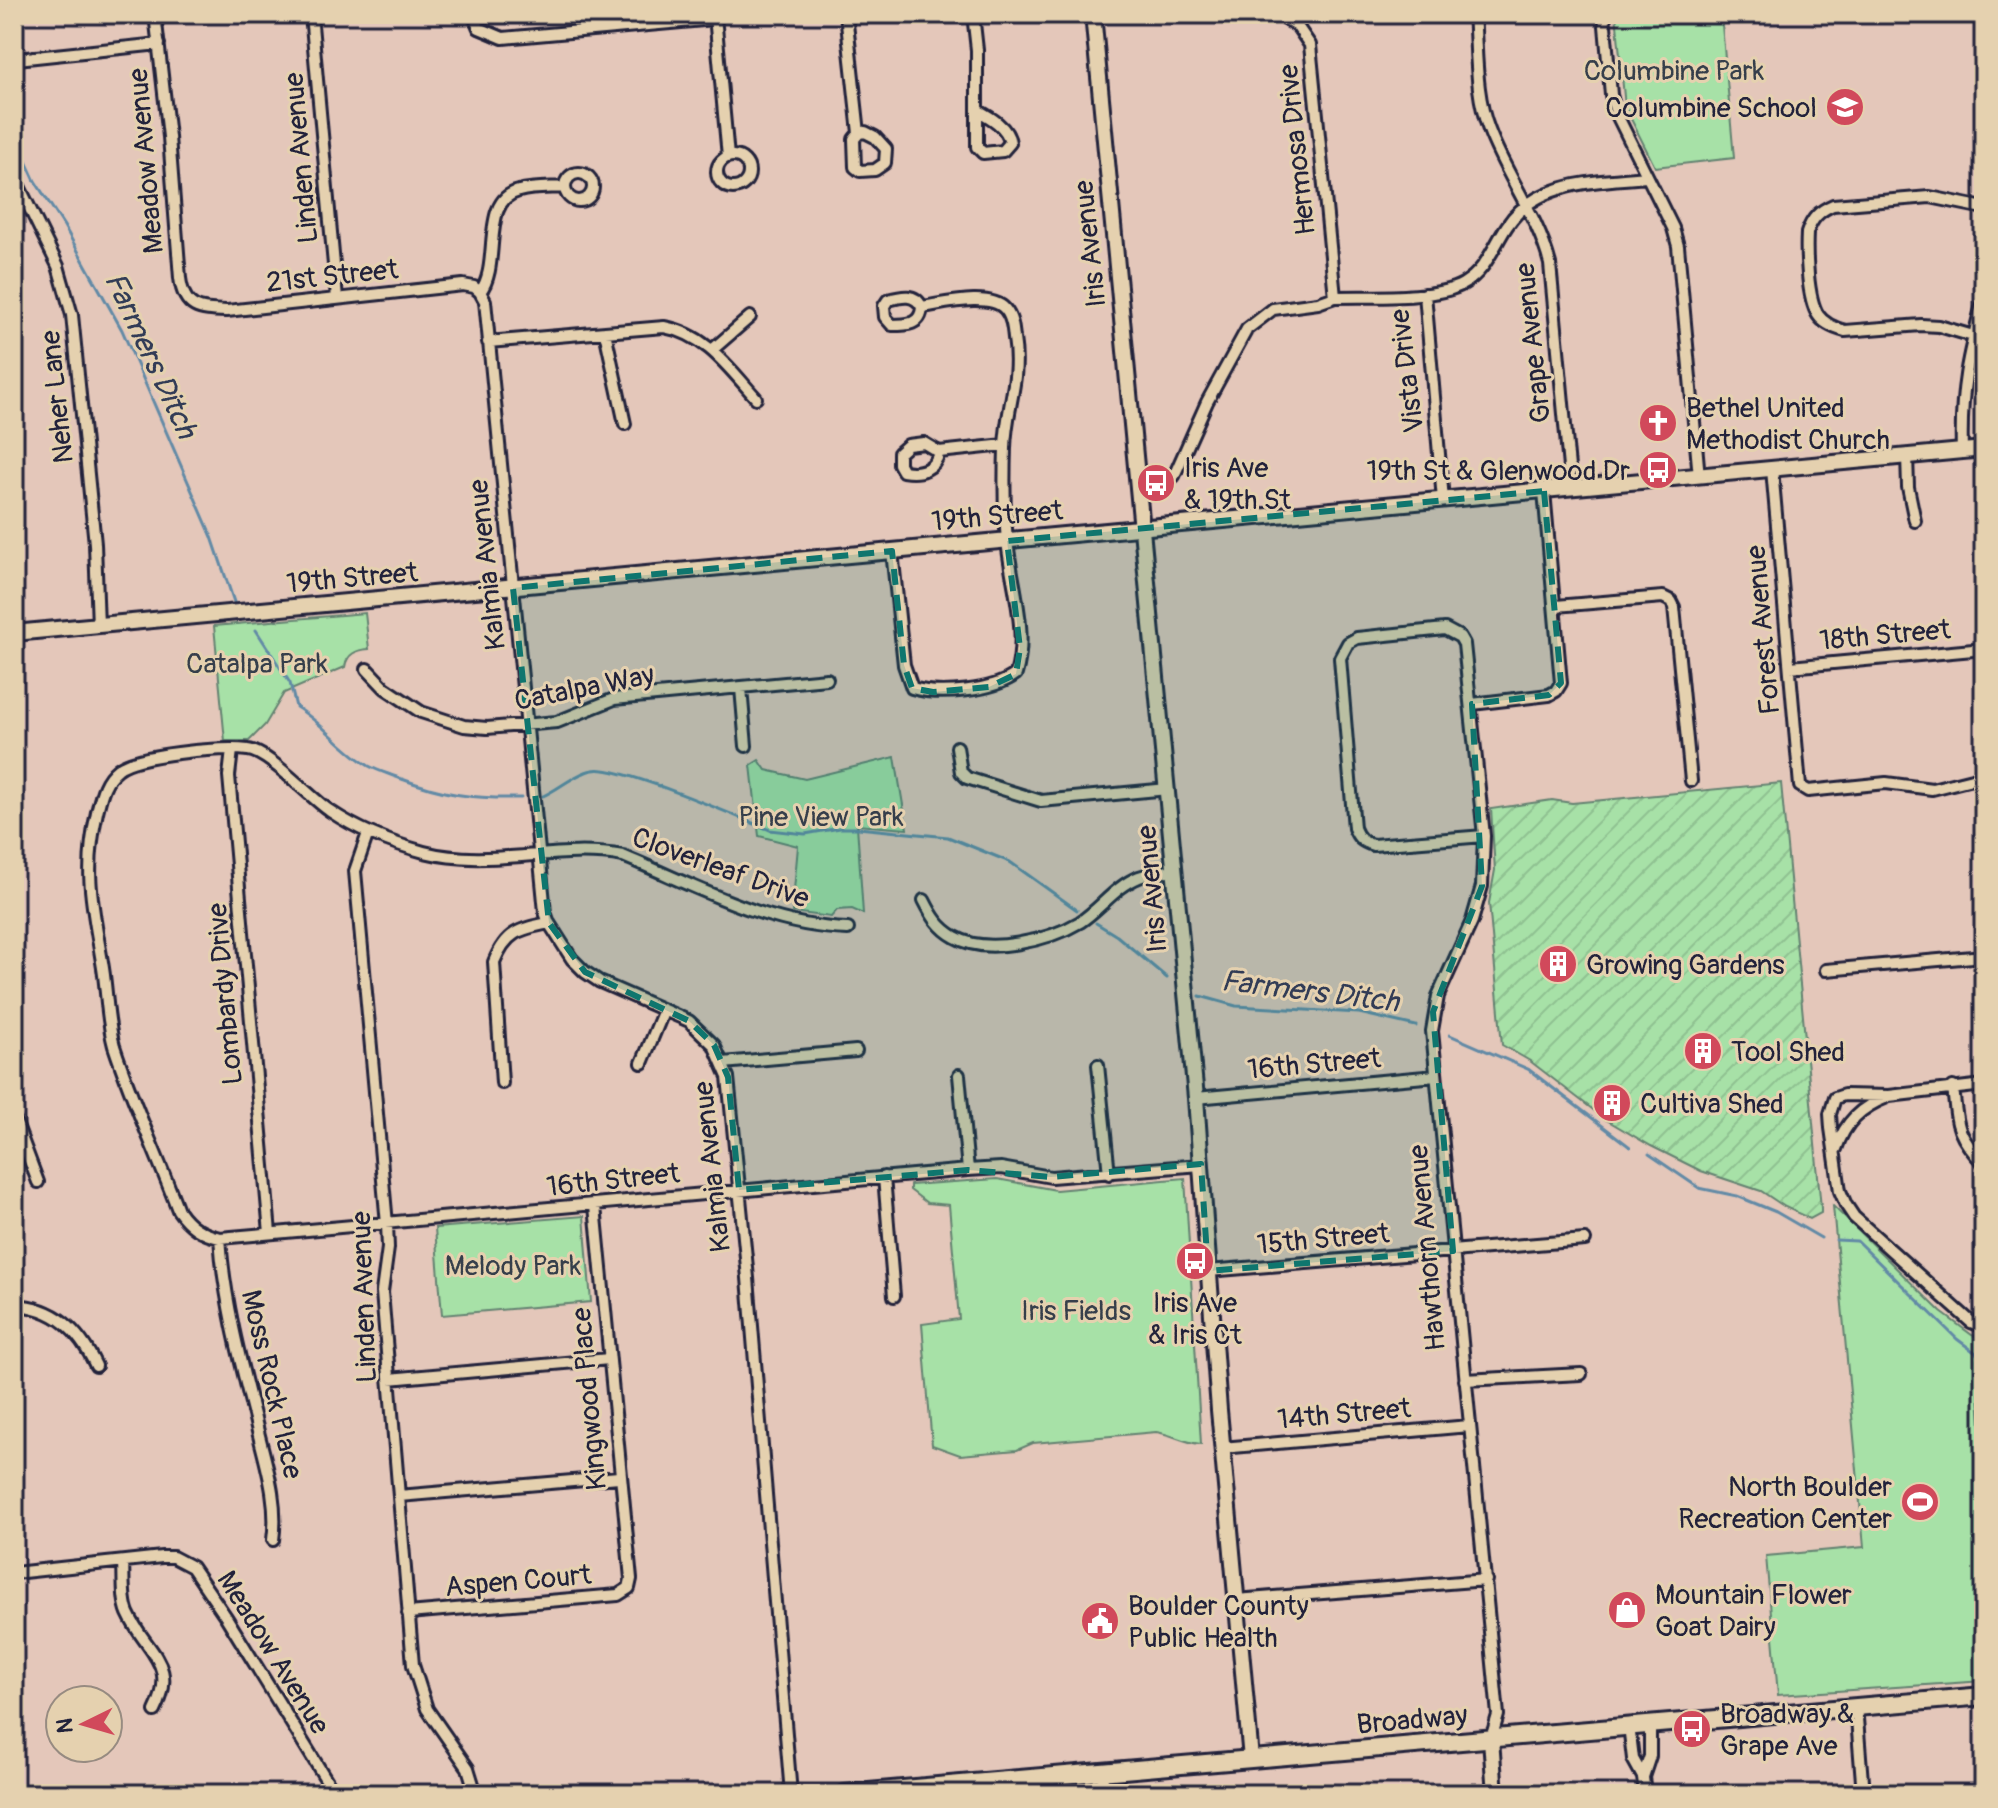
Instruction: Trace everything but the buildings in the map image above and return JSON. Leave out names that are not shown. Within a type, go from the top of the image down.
[{"type":"main road","name":"Broadway","points":[[845,1794],[1984,1696]]},
{"type":"street","name":"Meadow Avenue","points":[[155,14],[181,291],[189,302]]},
{"type":"street","name":"Linden Avenue","points":[[311,14],[337,298]]},
{"type":"street","points":[[473,14],[475,22],[487,33],[503,38],[715,16],[728,157]]},
{"type":"street","points":[[846,14],[859,133]]},
{"type":"street","points":[[973,14],[977,50],[977,110],[977,147],[983,153],[1003,151],[1010,143],[1007,133],[977,110]]},
{"type":"street","name":"Iris Avenue","points":[[1093,14],[1196,1098],[1222,1448],[1251,1759]]},
{"type":"street","name":"Hermosa Drive","points":[[1277,14],[1297,26],[1310,45],[1335,297]]},
{"type":"street","name":"Grape Avenue","points":[[1474,14],[1482,104],[1488,129],[1542,236],[1550,264],[1571,489]]},
{"type":"street","points":[[1604,14],[1611,95],[1616,113],[1673,228],[1678,246],[1699,477]]},
{"type":"street","points":[[17,59],[159,44]]},
{"type":"street","name":"Neher Lane","points":[[14,176],[58,266],[72,315],[95,544],[98,626]]},
{"type":"street","points":[[1425,294],[1447,291],[1474,276],[1488,260],[1508,223],[1526,205],[1557,189],[1578,184],[1647,177]]},
{"type":"street","points":[[480,292],[490,274],[495,214],[499,204],[518,191],[564,187]]},
{"type":"street","points":[[1973,336],[1939,326],[1845,331],[1834,328],[1820,317],[1813,305],[1806,244],[1811,222],[1823,209],[1833,205],[1930,197],[1984,208]]},
{"type":"street","name":"21st Street","points":[[189,302],[203,310],[227,311],[463,285],[480,292]]},
{"type":"street","name":"Kalmia Avenue","points":[[480,292],[485,301],[545,912],[572,959],[585,972],[600,982],[689,1021],[702,1032],[723,1063],[728,1077],[791,1794]]},
{"type":"street","name":"Vista Drive","points":[[1174,476],[1207,402],[1247,329],[1273,309],[1318,303],[1335,297],[1425,294],[1443,500]]},
{"type":"street","points":[[1962,451],[1961,411],[1965,371],[1984,298]]},
{"type":"street","points":[[892,551],[904,665],[912,688],[933,692],[989,687],[1004,683],[1016,674],[1020,648],[1015,586],[1007,541],[1005,445],[1017,380],[1011,319],[1007,310],[990,300],[922,307]]},
{"type":"street","points":[[712,350],[750,317]]},
{"type":"street","points":[[488,342],[664,327],[679,329],[697,337],[712,350],[756,398]]},
{"type":"street","points":[[605,332],[625,424]]},
{"type":"street","points":[[939,452],[1005,445]]},
{"type":"street","name":"19th Street","points":[[14,633],[1984,449]]},
{"type":"street","points":[[1907,455],[1908,487],[1915,521]]},
{"type":"street","name":"Forest Avenue","points":[[1772,469],[1800,786],[1808,791],[1886,783],[1932,789],[1984,776]]},
{"type":"street","points":[[1472,704],[1549,695],[1556,691],[1562,677],[1544,491]]},
{"type":"street","points":[[1556,606],[1663,597],[1671,601],[1676,623],[1691,781]]},
{"type":"street","name":"Hawthorn Avenue","points":[[1484,836],[1373,845],[1357,836],[1340,658],[1343,649],[1357,638],[1445,629],[1453,632],[1464,644],[1472,704],[1484,836],[1482,886],[1472,921],[1433,1012],[1436,1076],[1498,1715],[1491,1739],[1495,1794]]},
{"type":"street","name":"18th Street","points":[[1790,667],[1984,649]]},
{"type":"street","name":"Catalpa Way","points":[[367,669],[401,700],[442,721],[487,728],[571,718],[599,703],[614,699],[827,679]]},
{"type":"street","points":[[741,688],[746,746]]},
{"type":"street","points":[[957,747],[961,772],[967,778],[1031,800],[1168,789]]},
{"type":"street","name":"Lombardy Drive","points":[[232,750],[229,776],[270,1233]]},
{"type":"street","name":"Cloverleaf Drive","points":[[220,1238],[195,1229],[178,1210],[114,1046],[90,899],[89,860],[102,792],[119,768],[143,758],[248,750],[270,759],[298,787],[368,833],[428,853],[490,859],[600,852],[623,856],[769,916],[800,925],[848,929]]},
{"type":"street","name":"Linden Avenue","points":[[368,833],[355,871],[387,1224],[388,1248],[382,1292],[413,1665],[421,1697],[468,1768],[476,1794]]},
{"type":"street","points":[[924,900],[937,923],[963,942],[989,945],[1022,943],[1053,935],[1080,922],[1124,885],[1139,877],[1175,870]]},
{"type":"street","points":[[502,1083],[494,962],[508,937],[522,929],[549,923]]},
{"type":"street","points":[[1826,970],[1984,956]]},
{"type":"street","points":[[642,1063],[664,1010]]},
{"type":"street","points":[[723,1063],[856,1051]]},
{"type":"street","points":[[1098,1065],[1109,1174]]},
{"type":"street","points":[[959,1075],[968,1170]]},
{"type":"street","name":"16th Street","points":[[1196,1098],[1436,1076]]},
{"type":"street","points":[[1984,1085],[1889,1096],[1844,1095],[1835,1098],[1830,1114],[1840,1191],[1854,1217],[1971,1322],[1984,1327]]},
{"type":"street","points":[[1953,1087],[1960,1134],[1984,1164]]},
{"type":"street","points":[[1835,1151],[1845,1129],[1859,1111],[1889,1096]]},
{"type":"street","points":[[14,1118],[38,1182]]},
{"type":"street","name":"16th Street","points":[[220,1238],[968,1170],[1001,1168],[1051,1177],[1201,1165]]},
{"type":"street","points":[[884,1177],[894,1296]]},
{"type":"street","name":"Kingwood Place","points":[[595,1206],[631,1579],[629,1588]]},
{"type":"street","name":"Moss Rock Place","points":[[220,1238],[225,1284],[240,1357],[272,1487],[276,1519],[273,1540]]},
{"type":"street","name":"15th Street","points":[[1208,1271],[1585,1240]]},
{"type":"street","points":[[14,1305],[41,1309],[64,1321],[86,1346],[96,1366]]},
{"type":"street","points":[[389,1379],[609,1359]]},
{"type":"street","points":[[1465,1380],[1581,1374]]},
{"type":"street","name":"14th Street","points":[[1222,1448],[1469,1426]]},
{"type":"street","points":[[399,1496],[619,1477]]},
{"type":"street","name":"Meadow Avenue","points":[[14,1573],[173,1557],[192,1567],[335,1794]]},
{"type":"street","points":[[123,1562],[127,1611],[161,1666],[165,1691],[155,1711]]},
{"type":"street","points":[[1236,1600],[1486,1580]]},
{"type":"street","name":"Aspen Court","points":[[408,1613],[618,1595],[629,1588]]},
{"type":"street","points":[[1856,1706],[1863,1794]]},
{"type":"street","points":[[1643,1777],[1650,1756],[1650,1723]]},
{"type":"street","points":[[1629,1725],[1633,1759],[1643,1777],[1645,1794]]},
{"type":"street","points":[[1102,1772],[1104,1794]]},
{"type":"highlighted area","points":[[1544,491],[1561,683],[1549,695],[1472,704],[1482,886],[1433,1012],[1453,1251],[1208,1271],[1201,1164],[1051,1177],[968,1170],[739,1190],[728,1077],[714,1045],[689,1021],[585,972],[549,923],[513,588],[892,551],[904,665],[912,688],[933,692],[989,687],[1016,674],[1020,648],[1007,541]]},
{"type":"green space","name":"Columbine Park","points":[[1616,14],[1721,14],[1734,158],[1655,167],[1625,107]]},
{"type":"green space","name":"Catalpa Park","points":[[365,613],[369,649],[353,654],[345,667],[284,693],[265,725],[249,741],[225,741],[214,626]]},
{"type":"green space","name":"Pine View Park","points":[[895,757],[907,829],[857,825],[863,914],[852,909],[837,910],[831,917],[792,912],[798,846],[759,836],[751,765],[759,760],[766,770],[805,779]]},
{"type":"green space","points":[[1781,783],[1821,1208],[1821,1213],[1810,1219],[1761,1191],[1701,1171],[1651,1146],[1605,1119],[1530,1061],[1502,1045],[1489,903],[1495,870],[1491,809],[1552,800],[1572,803]]},
{"type":"green space","name":"Iris Fields","points":[[1185,1178],[1201,1444],[1156,1432],[1033,1443],[1017,1450],[960,1455],[932,1445],[922,1324],[959,1319],[949,1205],[927,1203],[910,1190],[910,1185],[997,1179],[1056,1190]]},
{"type":"green space","points":[[1833,1206],[1941,1312],[1972,1335],[1984,1338],[1984,1361],[1977,1360],[1984,1436],[1984,1681],[1778,1695],[1766,1556],[1864,1547]]},
{"type":"green space","name":"Melody Park","points":[[584,1216],[591,1302],[442,1315],[435,1228]]},
{"type":"waterway","name":"Farmers Ditch","points":[[14,135],[35,181],[122,330],[212,537],[234,602]]},
{"type":"waterway","name":"Farmers Ditch","points":[[256,630],[290,683],[296,707],[369,766],[445,792],[473,797],[521,798]]},
{"type":"waterway","name":"Farmers Ditch","points":[[543,796],[587,772],[606,770],[651,783],[770,830],[805,834],[858,828],[948,837],[1010,862],[1077,910]]},
{"type":"waterway","name":"Farmers Ditch","points":[[1096,923],[1117,936],[1167,978]]},
{"type":"waterway","name":"Farmers Ditch","points":[[1200,996],[1236,1006],[1359,1013],[1416,1026]]},
{"type":"waterway","name":"Farmers Ditch","points":[[1450,1035],[1528,1069],[1630,1147]]},
{"type":"waterway","name":"Farmers Ditch","points":[[1649,1154],[1699,1188],[1737,1196],[1776,1212],[1821,1238]]},
{"type":"waterway","name":"Farmers Ditch","points":[[1836,1240],[1857,1241],[1957,1339],[1984,1359]]},
{"type":"place","name":"Columbine School","points":[[1845,107]]},
{"type":"place","name":"Bethel United Methodist Church","points":[[1658,423]]},
{"type":"place","name":"19th St & Glenwood Dr","points":[[1658,470]]},
{"type":"place","name":"Iris Ave & 19th St","points":[[1156,483]]},
{"type":"place","name":"Growing Gardens","points":[[1558,964]]},
{"type":"place","name":"Tool Shed","points":[[1703,1051]]},
{"type":"place","name":"Cultiva Shed","points":[[1612,1103]]},
{"type":"place","name":"Iris Ave & Iris Ct","points":[[1195,1261]]},
{"type":"place","name":"North Boulder Recreation Center","points":[[1920,1502]]},
{"type":"place","name":"Mountain Flower Goat Dairy","points":[[1627,1610]]},
{"type":"place","name":"Boulder County Public Health","points":[[1100,1621]]},
{"type":"place","name":"Broadway & Grape Ave","points":[[1692,1729]]}]
